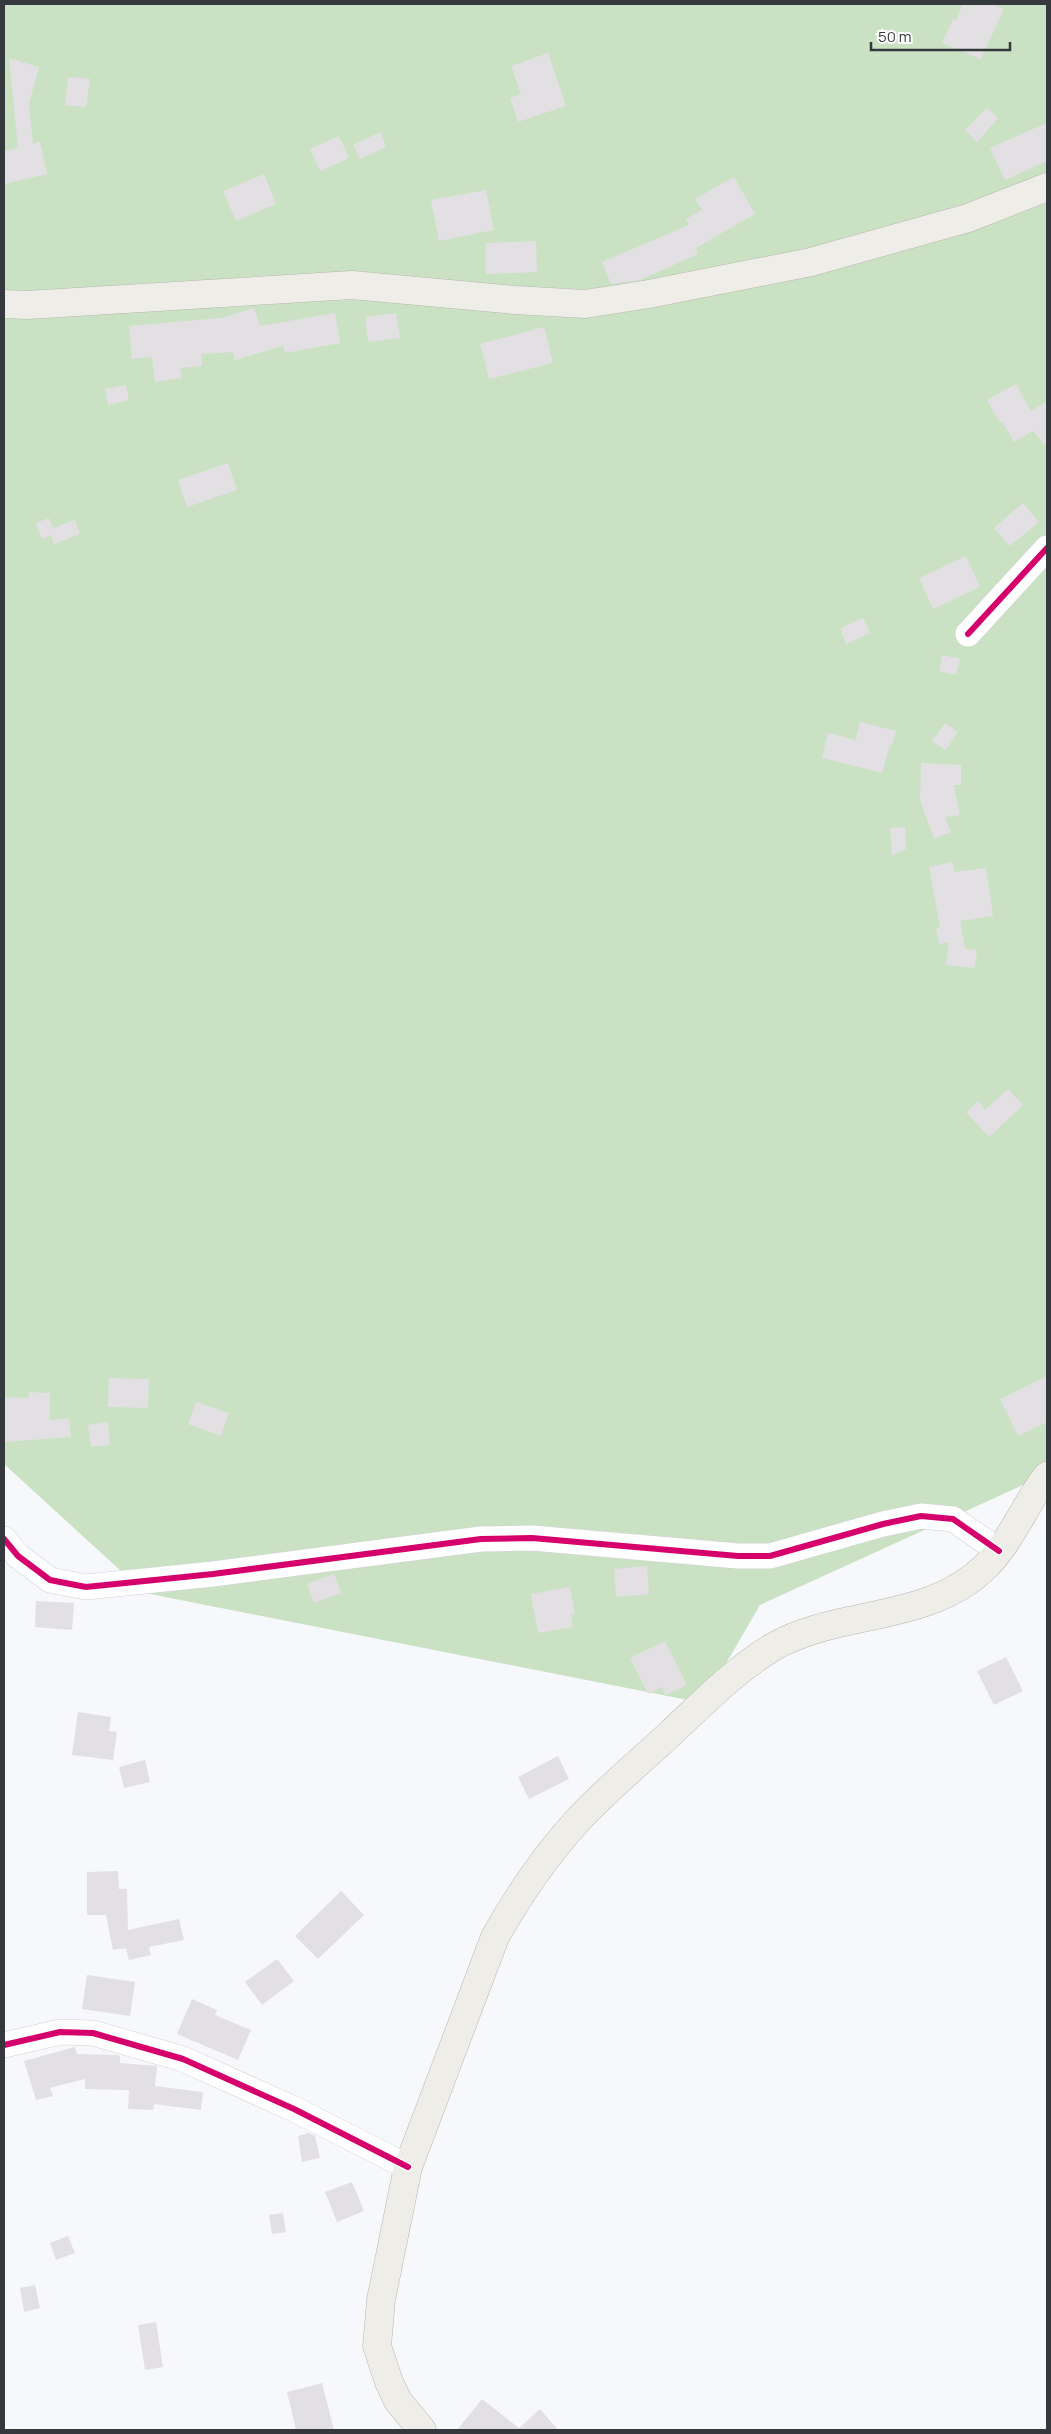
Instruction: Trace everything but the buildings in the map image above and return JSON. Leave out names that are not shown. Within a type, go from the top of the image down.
[{"type":"main road","points":[[4,304],[27,305],[352,285],[515,300],[585,304],[649,294],[811,262],[968,218],[1047,187]]},
{"type":"main road","points":[[422,2430],[398,2401],[388,2382],[378,2346],[381,2300],[408,2166],[495,1937],[529,1882],[578,1820],[732,1676],[773,1647],[794,1637],[844,1622],[903,1610],[969,1580],[985,1567],[999,1551],[1036,1489],[1047,1476]]},
{"type":"street","points":[[968,634],[1047,548]]},
{"type":"street","points":[[4,1539],[18,1556],[50,1580],[86,1587],[213,1574],[482,1539],[532,1538],[738,1556],[770,1556],[883,1524],[921,1516],[954,1519],[999,1551]]},
{"type":"street","points":[[4,2045],[60,2032],[93,2033],[174,2057],[294,2109],[408,2166]]},
{"type":"green space","points":[[4,4],[1047,4],[1047,1474],[760,1605],[703,1703],[145,1593],[4,1464]]},
{"type":"cycle path","points":[[968,634],[1047,548]]},
{"type":"cycle path","points":[[4,1539],[18,1556],[50,1580],[86,1587],[213,1574],[481,1539],[532,1538],[738,1556],[770,1556],[883,1524],[921,1516],[953,1519],[999,1551]]},
{"type":"cycle path","points":[[4,2045],[60,2032],[93,2033],[183,2059],[294,2109],[408,2167]]}]
